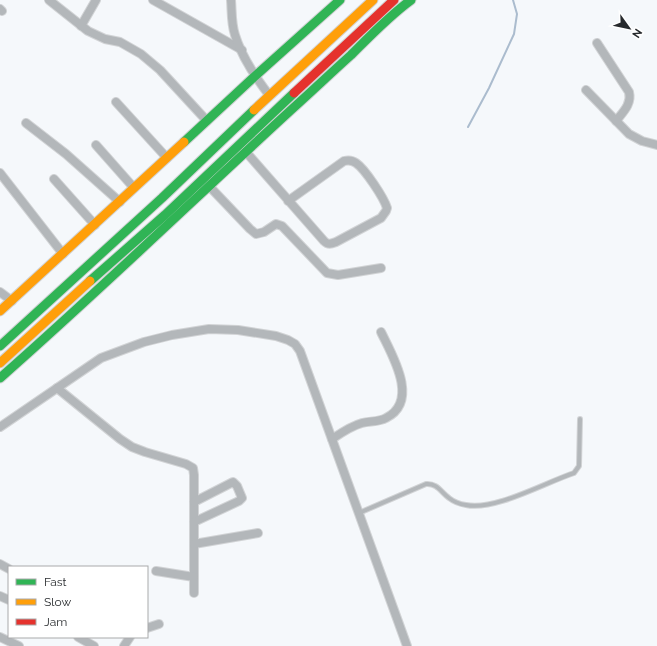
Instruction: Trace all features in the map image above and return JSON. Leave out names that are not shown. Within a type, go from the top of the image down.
[{"type":"main road","points":[[0,311],[120,202],[254,76],[340,0]]},
{"type":"main road","points":[[0,346],[162,198],[269,95],[374,0]]},
{"type":"main road","points":[[0,378],[55,330],[394,13],[411,0]]},
{"type":"main road","points":[[0,363],[165,215],[387,2],[394,13]]},
{"type":"street","points":[[48,0],[81,26],[96,35],[120,42],[141,54],[160,70],[207,121]]},
{"type":"street","points":[[81,26],[96,0]]},
{"type":"street","points":[[153,0],[242,50]]},
{"type":"street","points":[[231,0],[232,22],[235,35],[254,76],[269,95]]},
{"type":"street","points":[[597,44],[629,92],[630,97],[628,106],[616,121]]},
{"type":"street","points":[[586,90],[634,137],[657,145]]},
{"type":"street","points":[[116,102],[167,158]]},
{"type":"street","points":[[26,123],[66,154],[120,202]]},
{"type":"street","points":[[96,145],[134,188]]},
{"type":"street","points":[[246,152],[288,201],[324,241],[329,244],[336,242],[381,218],[386,212],[387,208],[386,204],[363,169],[356,163],[348,160],[344,161],[288,201]]},
{"type":"street","points":[[0,174],[63,254]]},
{"type":"street","points":[[54,179],[95,225]]},
{"type":"street","points":[[209,186],[256,234],[264,232],[276,224],[282,226],[327,273],[338,275],[381,268]]},
{"type":"street","points":[[0,292],[12,300]]},
{"type":"street","points":[[0,428],[101,358],[144,342],[172,335],[209,329],[238,330],[276,336],[288,340],[295,344],[300,351],[407,646]]},
{"type":"street","points":[[332,439],[358,425],[384,419],[396,410],[400,402],[402,382],[398,368],[381,332]]},
{"type":"street","points":[[57,388],[132,447],[190,466],[194,471],[194,593]]},
{"type":"street","points":[[194,502],[233,482],[237,486],[242,498],[239,501],[194,522]]},
{"type":"street","points":[[194,544],[258,533]]},
{"type":"street","points":[[156,571],[194,577]]},
{"type":"street","points":[[148,628],[159,624]]},
{"type":"street","points":[[0,637],[19,646]]},
{"type":"street","points":[[80,638],[94,646]]},
{"type":"lane","points":[[359,513],[430,483],[437,486],[448,497],[456,502],[473,506],[484,506],[498,503],[574,473],[579,466],[580,419]]},
{"type":"waterway","points":[[468,127],[489,88],[514,34],[517,14],[513,0]]},
{"type":"traffic: fast","points":[[184,142],[340,0]]},
{"type":"traffic: fast","points":[[0,378],[351,55],[387,19],[411,0]]},
{"type":"traffic: fast","points":[[90,281],[165,215],[294,93]]},
{"type":"traffic: fast","points":[[0,346],[162,198],[254,110]]},
{"type":"traffic: slow","points":[[254,110],[373,0]]},
{"type":"traffic: slow","points":[[0,311],[184,142]]},
{"type":"traffic: slow","points":[[0,363],[90,281]]},
{"type":"traffic: jam","points":[[294,93],[394,0]]}]
